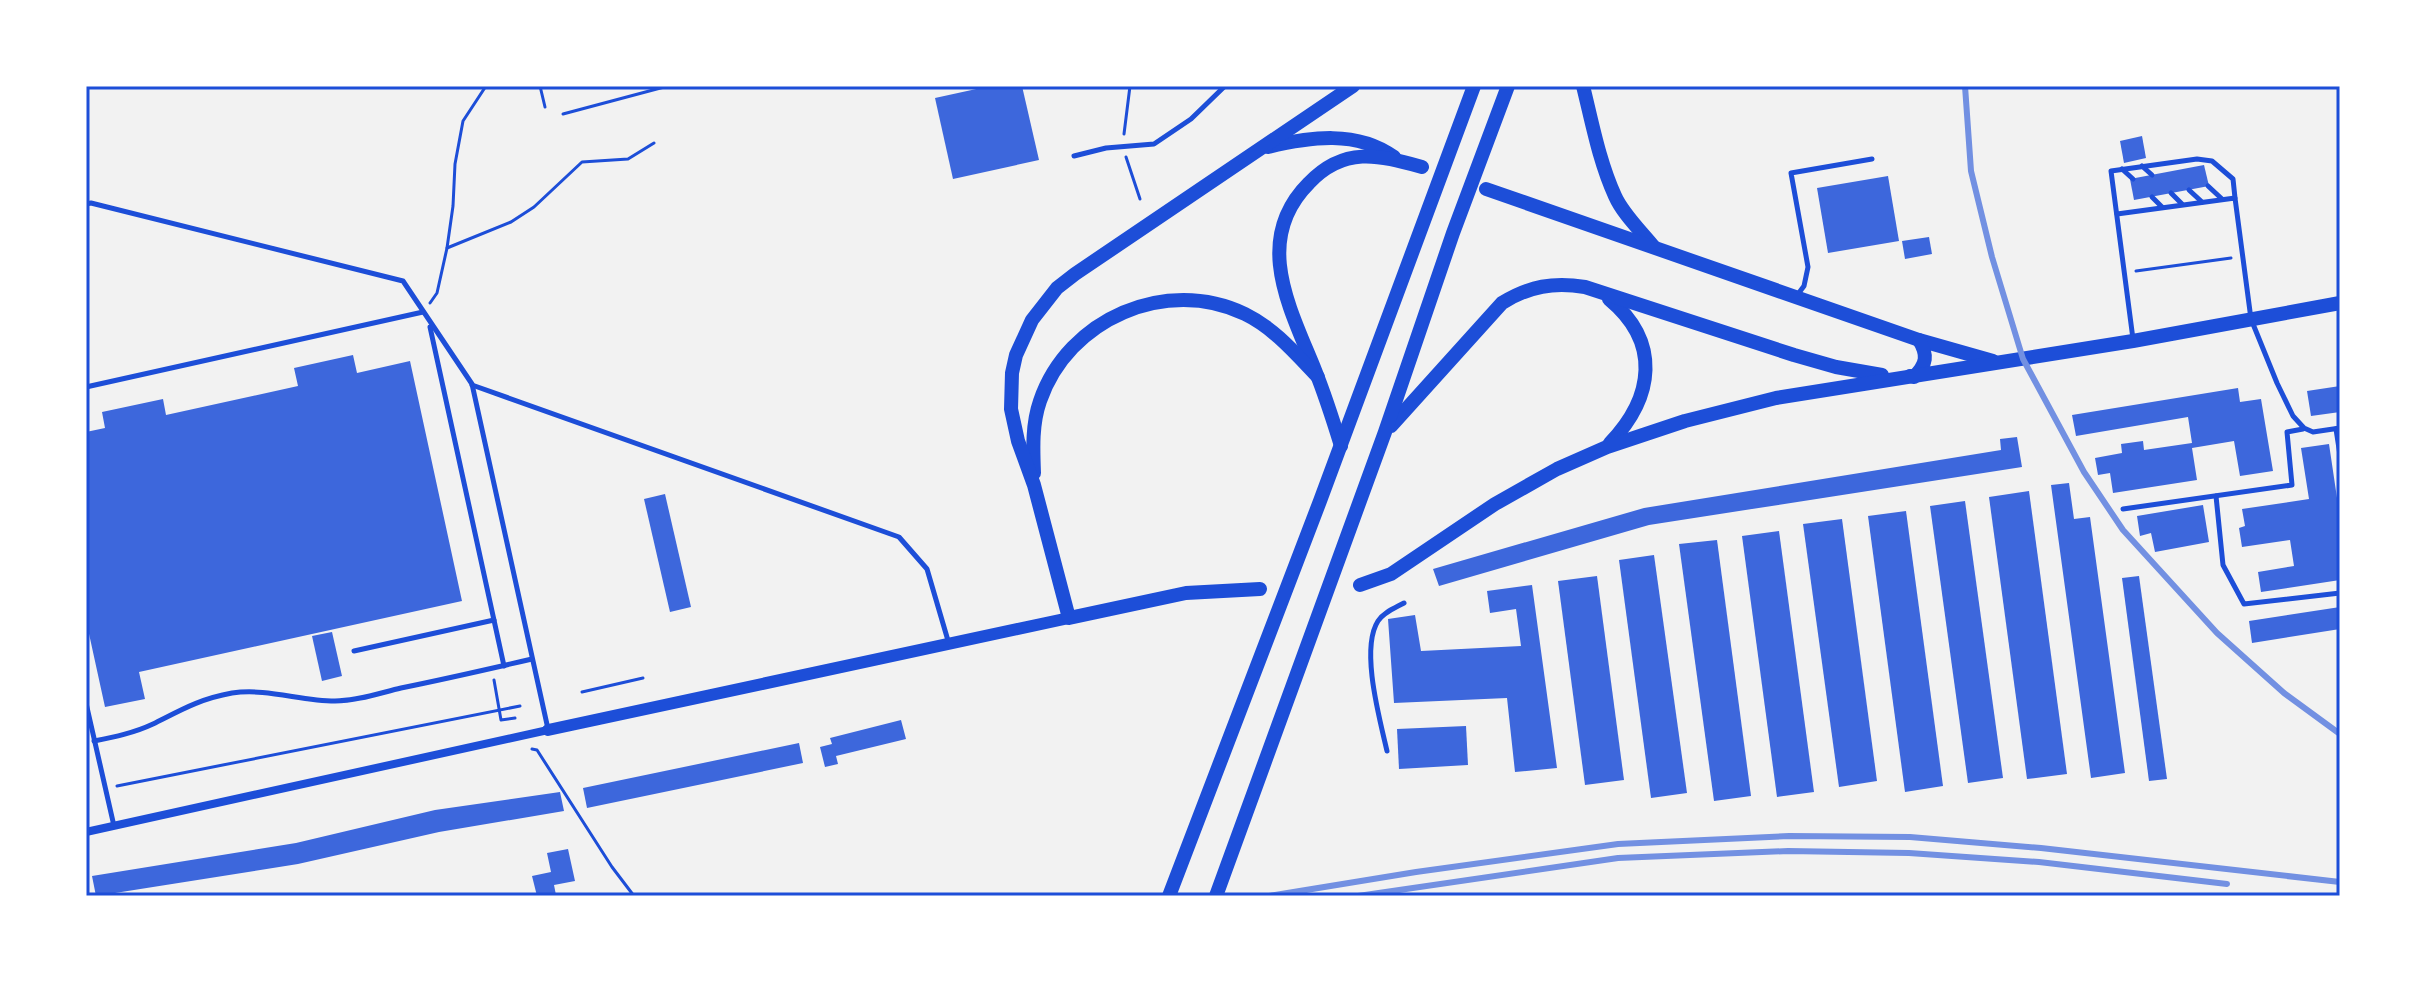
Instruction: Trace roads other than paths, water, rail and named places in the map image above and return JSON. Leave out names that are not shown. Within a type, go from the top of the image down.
[{"type":"main road","points":[[1260,589],[1186,593],[1069,618],[1034,485],[1018,441],[1011,409],[1012,373],[1016,355],[1032,320],[1057,288],[1353,86]]},
{"type":"main road","points":[[1169,896],[1474,86]]},
{"type":"main road","points":[[1216,896],[1508,86]]},
{"type":"main road","points":[[1583,86],[1615,197],[1656,249]]},
{"type":"main road","points":[[1256,150],[1286,143],[1337,138],[1366,142],[1399,161]]},
{"type":"main road","points":[[1341,446],[1285,294],[1279,249],[1285,215],[1311,180],[1338,161],[1351,156],[1364,155],[1422,167]]},
{"type":"main road","points":[[1486,189],[1919,340],[1999,363]]},
{"type":"main road","points":[[1385,432],[1502,303],[1525,290],[1543,285],[1570,285],[1602,293],[1836,367],[1870,375],[1914,377]]},
{"type":"main road","points":[[1602,293],[1629,319],[1644,352],[1646,368],[1642,399],[1628,423],[1607,447]]},
{"type":"main road","points":[[1034,485],[1034,430],[1044,391],[1077,341],[1124,311],[1172,299],[1222,305],[1246,314],[1271,330],[1318,377]]},
{"type":"main road","points":[[1360,585],[1391,574],[1531,482],[1607,447],[1729,409],[1776,398],[2133,341],[2340,303]]},
{"type":"main road","points":[[1914,377],[1925,361],[1925,351],[1919,340]]},
{"type":"street","points":[[86,832],[1069,618]]},
{"type":"lane","points":[[1074,156],[1122,146],[1154,144],[1209,104],[1225,86]]},
{"type":"lane","points":[[1795,297],[1804,286],[1808,267],[1791,173],[1872,159]]},
{"type":"lane","points":[[2133,341],[2111,171],[2197,159],[2212,161],[2233,179],[2251,319],[2288,405],[2304,428],[2313,432],[2338,428],[2340,455]]},
{"type":"lane","points":[[2182,161],[2189,168]]},
{"type":"lane","points":[[2162,163],[2170,171]]},
{"type":"lane","points":[[2142,166],[2152,175]]},
{"type":"lane","points":[[2122,169],[2133,179]]},
{"type":"lane","points":[[2208,186],[2222,200]]},
{"type":"lane","points":[[2189,190],[2203,203]]},
{"type":"lane","points":[[2171,193],[2183,205]]},
{"type":"lane","points":[[2152,197],[2163,208]]},
{"type":"lane","points":[[2117,214],[2235,198]]},
{"type":"lane","points":[[86,204],[403,281],[472,384],[548,730]]},
{"type":"lane","points":[[86,387],[423,312]]},
{"type":"lane","points":[[429,321],[504,666]]},
{"type":"lane","points":[[472,384],[899,537],[927,569],[949,645]]},
{"type":"lane","points":[[2123,509],[2292,485],[2287,432],[2304,428]]},
{"type":"lane","points":[[2216,496],[2223,565],[2244,604],[2340,593]]},
{"type":"lane","points":[[1387,751],[1371,670],[1373,633],[1379,619],[1404,603]]},
{"type":"lane","points":[[354,651],[494,620]]},
{"type":"lane","points":[[94,741],[129,733],[191,704],[235,693],[264,692],[310,699],[348,700],[532,659]]},
{"type":"lane","points":[[86,703],[114,826]]},
{"type":"railway","points":[[1965,86],[1971,171],[1992,257],[2023,359],[2084,472],[2123,530],[2217,633],[2284,693],[2340,734]]},
{"type":"railway","points":[[1269,896],[1618,844],[1789,836],[1910,837],[2041,848],[2340,882]]},
{"type":"railway","points":[[1358,896],[1618,858],[1788,851],[1909,853],[2039,862],[2227,884]]}]
